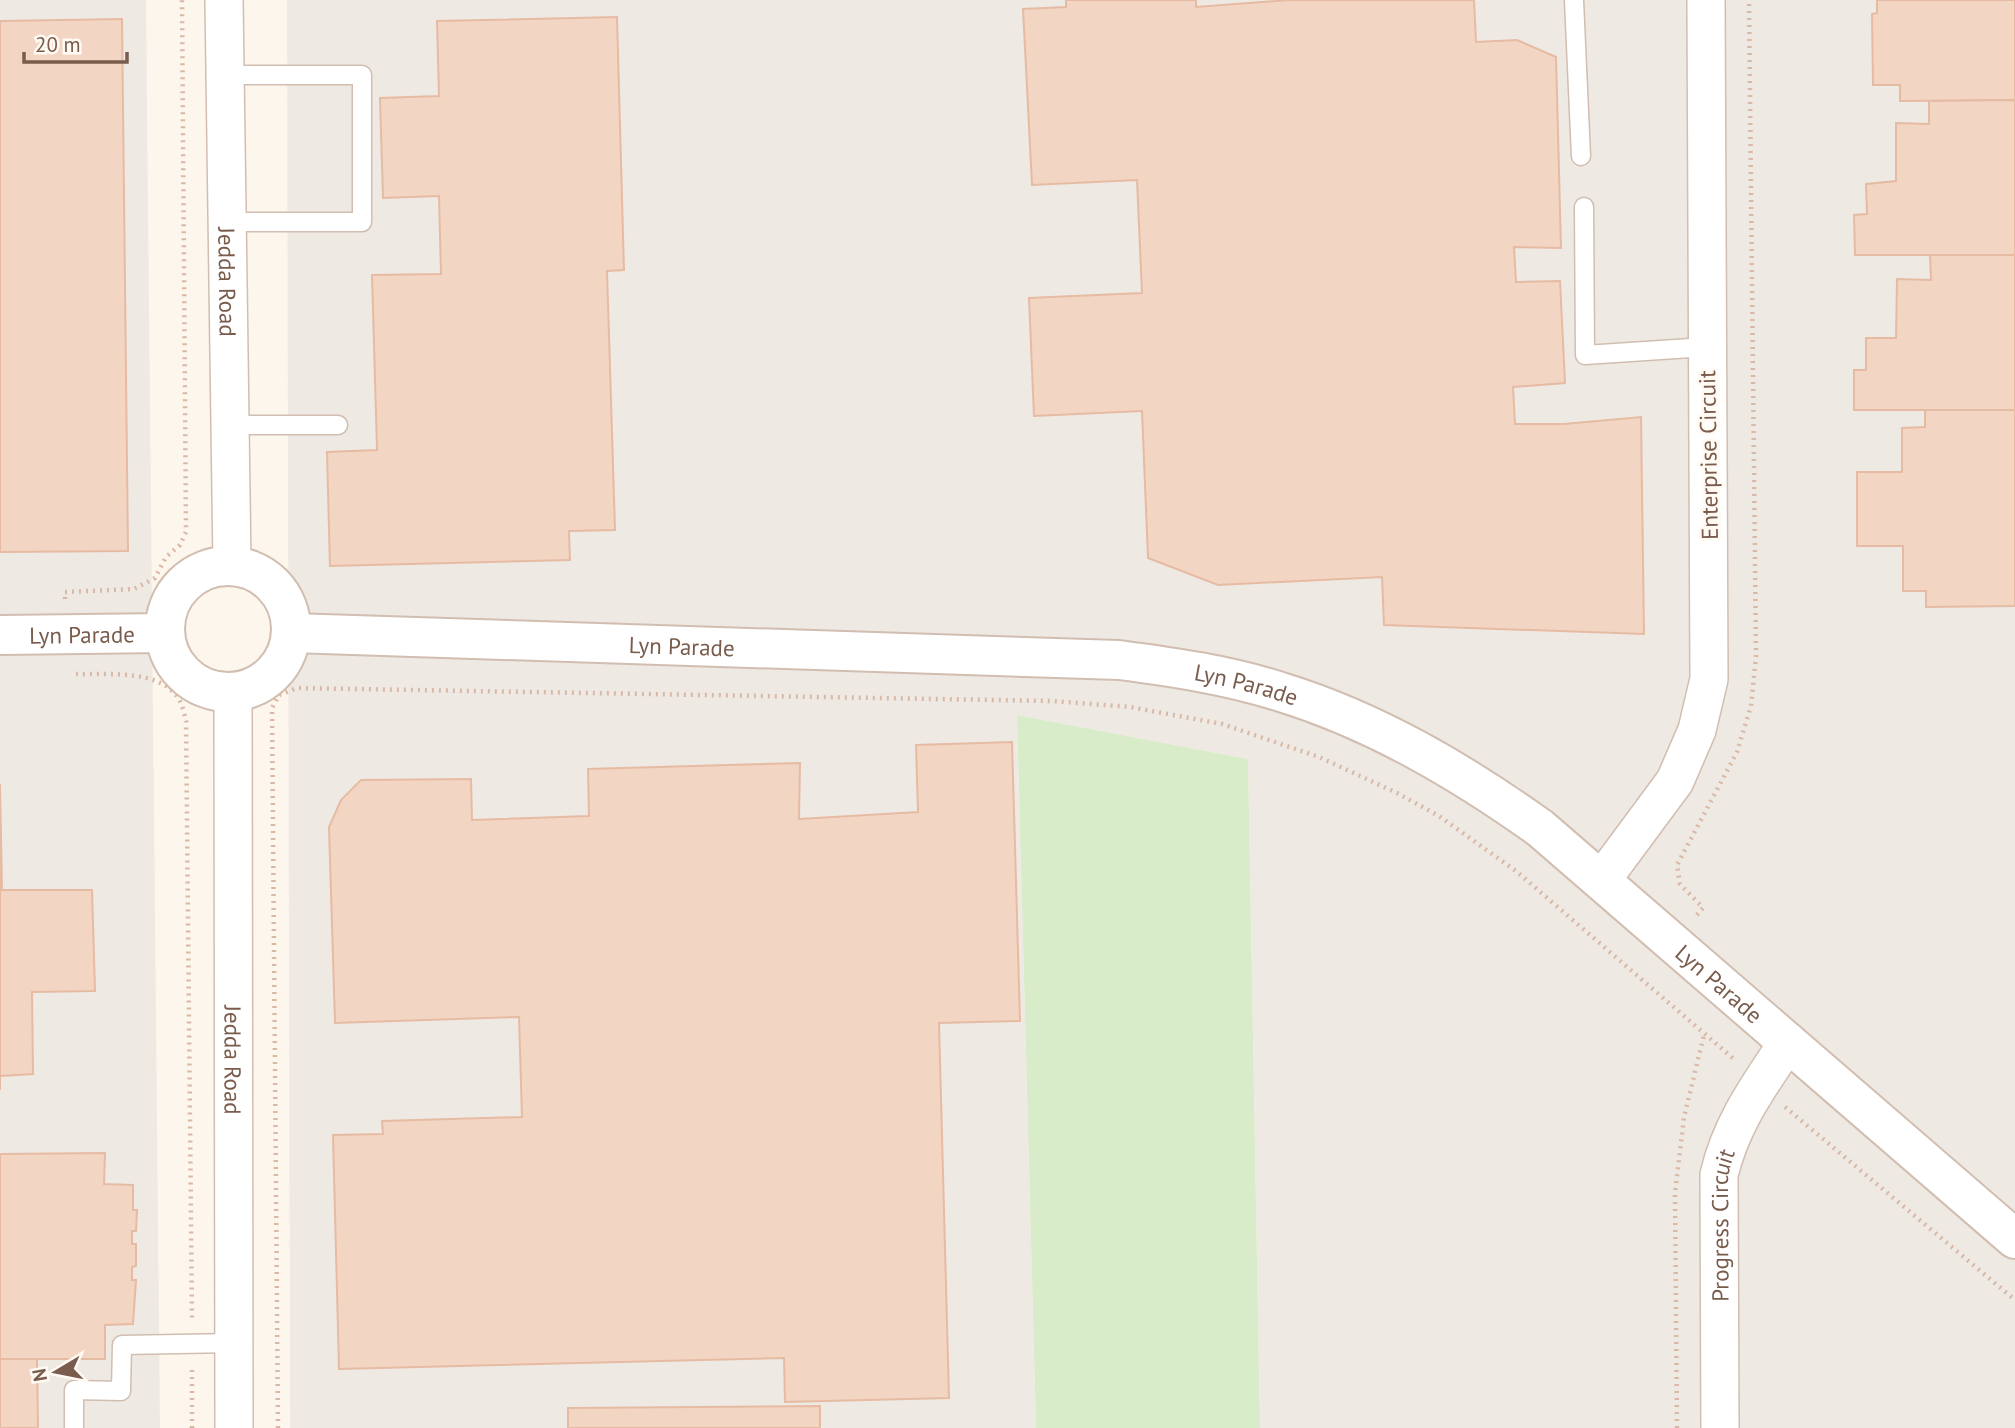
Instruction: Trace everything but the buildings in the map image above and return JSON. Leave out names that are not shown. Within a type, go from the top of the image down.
[{"type":"street","name":"Jedda Road","points":[[224,0],[232,565]]},
{"type":"street","name":"Enterprise Circuit","points":[[1601,881],[1675,781],[1697,730],[1709,679],[1706,0]]},
{"type":"street","points":[[232,565],[251,569],[276,587],[290,613],[292,634],[284,659],[266,680],[250,689],[233,692],[213,691],[195,683],[180,670],[170,653],[165,633],[167,612],[176,592],[191,577],[211,568],[232,565]]},
{"type":"street","name":"Lyn Parade","points":[[0,635],[165,633]]},
{"type":"street","name":"Lyn Parade","points":[[292,634],[1119,660],[1198,671],[1281,692],[1357,721],[1426,754],[1487,790],[1540,828],[2015,1239]]},
{"type":"street","name":"Jedda Road","points":[[233,692],[234,1428]]},
{"type":"street","name":"Progress Circuit","points":[[1720,1428],[1719,1175],[1726,1143],[1788,1042]]},
{"type":"lane","points":[[1574,0],[1581,156]]},
{"type":"lane","points":[[225,75],[362,75],[362,222],[227,222]]},
{"type":"lane","points":[[1584,207],[1585,355],[1706,347]]},
{"type":"lane","points":[[230,425],[338,425]]},
{"type":"lane","points":[[74,1428],[74,1390],[121,1391],[122,1345],[234,1343]]},
{"type":"path","points":[[65,592],[134,589],[155,578],[166,557],[180,545],[186,531],[182,0]]},
{"type":"path","points":[[64,673],[142,677],[166,685],[178,697],[186,721],[192,1428]]},
{"type":"path","points":[[278,1428],[272,708],[279,695],[297,688],[1053,701],[1142,709],[1222,724],[1319,757],[1397,793],[1439,816],[1516,871],[1760,1084],[2015,1300]]},
{"type":"path","points":[[1677,1428],[1675,1193],[1684,1117],[1704,1035]]},
{"type":"shaded area","points":[[0,0],[146,0],[160,1428],[0,1428]]},
{"type":"shaded area","points":[[287,0],[2015,0],[2015,1428],[1260,1428],[1248,759],[1017,715],[1036,1428],[290,1428]]},
{"type":"green space","points":[[1017,715],[1248,759],[1260,1428],[1036,1428]]}]
